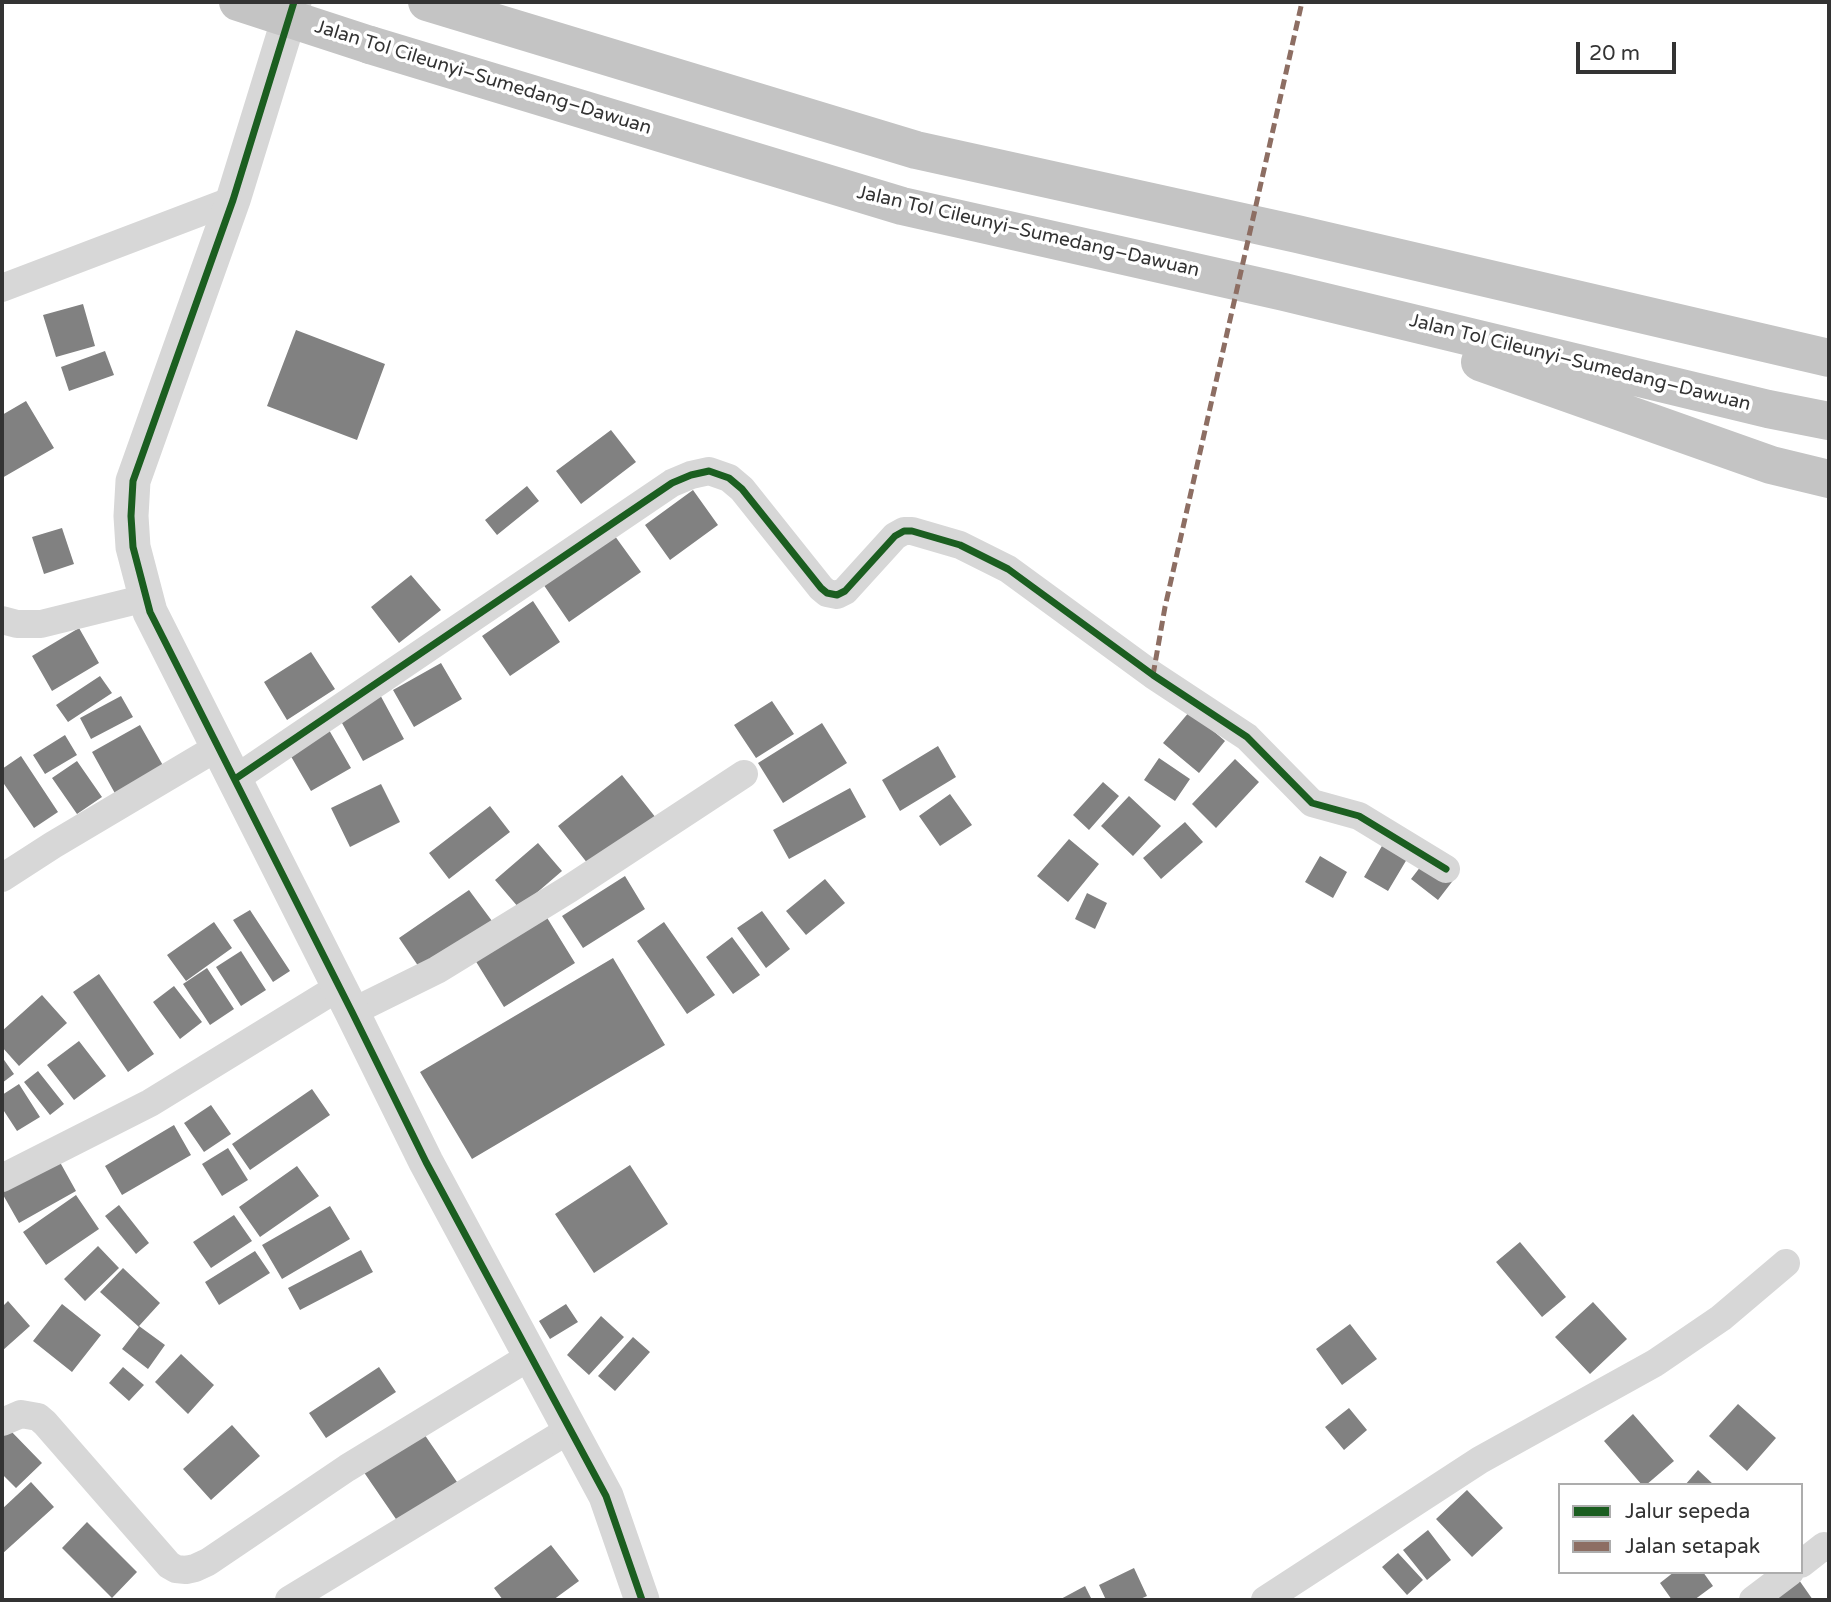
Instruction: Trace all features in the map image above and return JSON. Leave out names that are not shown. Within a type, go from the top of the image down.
[{"type":"highway","name":"Jalan Tol Cileunyi–Sumedang–Dawuan","points":[[238,2],[370,45],[902,206],[1284,292],[1768,409],[1829,421]]},
{"type":"highway","points":[[428,2],[916,150],[1297,234],[1829,358]]},
{"type":"highway","points":[[1284,292],[1771,465],[1829,479]]},
{"type":"street","points":[[294,2],[233,200],[133,481],[133,547],[150,612],[426,1162],[606,1496],[642,1600]]},
{"type":"street","points":[[2,288],[233,200]]},
{"type":"street","points":[[235,779],[672,483],[709,471],[729,478],[742,489],[827,593],[837,595],[845,591],[895,536],[904,531],[960,545],[1008,569],[1153,675],[1247,737],[1312,803],[1359,816],[1446,869]]},
{"type":"street","points":[[2,620],[17,624],[41,624],[146,597]]},
{"type":"street","points":[[2,878],[218,747]]},
{"type":"street","points":[[2,1178],[346,999],[436,970],[569,889],[744,774]]},
{"type":"street","points":[[1265,1600],[1480,1460],[1654,1363],[1721,1318],[1786,1263]]},
{"type":"street","points":[[2,1422],[21,1414],[38,1417],[169,1565],[186,1570],[208,1562],[347,1468],[529,1357]]},
{"type":"street","points":[[289,1600],[569,1430]]},
{"type":"street","points":[[1803,1562],[1824,1546],[1829,1548]]},
{"type":"street","points":[[1753,1600],[1787,1574]]},
{"type":"building","points":[[83,304],[95,346],[56,357],[43,315]]},
{"type":"building","points":[[296,330],[385,364],[357,440],[267,406]]},
{"type":"building","points":[[105,351],[114,375],[69,391],[61,367]]},
{"type":"building","points":[[26,401],[54,448],[2,478],[2,415]]},
{"type":"building","points":[[611,430],[636,462],[581,504],[556,471]]},
{"type":"building","points":[[527,486],[539,501],[497,535],[485,520]]},
{"type":"building","points":[[693,490],[718,525],[670,560],[645,525]]},
{"type":"building","points":[[62,528],[74,564],[44,574],[32,537]]},
{"type":"building","points":[[612,532],[641,572],[569,622],[541,581]]},
{"type":"building","points":[[411,575],[441,610],[399,643],[371,607]]},
{"type":"building","points":[[533,601],[560,642],[510,676],[482,636]]},
{"type":"building","points":[[79,628],[99,663],[52,691],[32,656]]},
{"type":"building","points":[[311,652],[335,689],[287,720],[264,682]]},
{"type":"building","points":[[441,663],[462,699],[414,727],[393,690]]},
{"type":"building","points":[[100,676],[112,693],[68,722],[56,705]]},
{"type":"building","points":[[378,691],[404,739],[363,761],[337,714]]},
{"type":"building","points":[[121,696],[133,717],[91,739],[80,718]]},
{"type":"building","points":[[772,701],[794,734],[756,758],[734,725]]},
{"type":"building","points":[[1190,711],[1225,741],[1199,773],[1163,743]]},
{"type":"building","points":[[822,723],[847,763],[783,803],[758,763]]},
{"type":"building","points":[[140,725],[165,769],[117,797],[92,752]]},
{"type":"building","points":[[329,730],[351,768],[311,791],[289,753]]},
{"type":"building","points":[[65,735],[77,755],[45,774],[33,755]]},
{"type":"building","points":[[938,746],[956,777],[900,811],[882,780]]},
{"type":"building","points":[[21,756],[58,812],[34,828],[2,781],[2,769]]},
{"type":"building","points":[[1159,758],[1190,779],[1175,801],[1144,780]]},
{"type":"building","points":[[1235,759],[1259,782],[1216,828],[1192,804]]},
{"type":"building","points":[[77,761],[102,797],[77,814],[52,778]]},
{"type":"building","points":[[622,775],[656,818],[592,869],[558,826]]},
{"type":"building","points":[[1103,782],[1119,796],[1089,830],[1073,815]]},
{"type":"building","points":[[381,784],[400,822],[350,847],[331,808]]},
{"type":"building","points":[[850,788],[866,817],[789,859],[773,830]]},
{"type":"building","points":[[950,794],[972,825],[940,846],[919,816]]},
{"type":"building","points":[[1129,796],[1161,826],[1133,856],[1101,826]]},
{"type":"building","points":[[490,806],[510,832],[449,879],[429,853]]},
{"type":"building","points":[[1185,822],[1203,842],[1161,879],[1143,858]]},
{"type":"building","points":[[1069,839],[1099,864],[1068,902],[1037,876]]},
{"type":"building","points":[[1386,839],[1410,854],[1388,891],[1364,877]]},
{"type":"building","points":[[538,843],[562,871],[519,908],[495,880]]},
{"type":"building","points":[[1431,853],[1458,874],[1438,900],[1411,879]]},
{"type":"building","points":[[1320,856],[1347,872],[1333,898],[1305,882]]},
{"type":"building","points":[[625,876],[645,909],[583,948],[562,916]]},
{"type":"building","points":[[825,879],[845,903],[806,935],[786,911]]},
{"type":"building","points":[[469,890],[492,921],[421,970],[399,938]]},
{"type":"building","points":[[1087,893],[1107,903],[1095,929],[1075,919]]},
{"type":"building","points":[[250,910],[290,971],[273,982],[233,920]]},
{"type":"building","points":[[762,911],[790,949],[766,968],[737,928]]},
{"type":"building","points":[[546,916],[575,963],[504,1007],[475,960]]},
{"type":"building","points":[[214,922],[232,948],[186,981],[167,955]]},
{"type":"building","points":[[664,922],[715,995],[687,1014],[637,941]]},
{"type":"building","points":[[732,937],[760,975],[733,994],[706,957]]},
{"type":"building","points":[[241,951],[266,990],[241,1006],[216,967]]},
{"type":"building","points":[[613,958],[665,1045],[472,1159],[420,1072]]},
{"type":"building","points":[[207,968],[234,1009],[210,1025],[183,984]]},
{"type":"building","points":[[99,974],[154,1054],[128,1072],[73,992]]},
{"type":"building","points":[[174,986],[202,1022],[180,1039],[153,1002]]},
{"type":"building","points":[[42,995],[67,1023],[19,1066],[2,1047],[2,1031]]},
{"type":"building","points":[[79,1041],[106,1076],[74,1100],[47,1065]]},
{"type":"building","points":[[2,1057],[14,1074],[2,1083]]},
{"type":"building","points":[[38,1071],[64,1104],[50,1115],[24,1082]]},
{"type":"building","points":[[19,1084],[40,1117],[17,1131],[2,1108],[2,1095]]},
{"type":"building","points":[[312,1089],[330,1115],[250,1170],[232,1144]]},
{"type":"building","points":[[211,1105],[231,1134],[204,1152],[184,1123]]},
{"type":"building","points":[[174,1125],[191,1155],[122,1195],[105,1166]]},
{"type":"building","points":[[228,1148],[248,1180],[222,1196],[202,1164]]},
{"type":"building","points":[[56,1155],[76,1191],[19,1223],[2,1193],[2,1186]]},
{"type":"building","points":[[630,1165],[668,1224],[594,1273],[555,1214]]},
{"type":"building","points":[[297,1166],[319,1196],[260,1237],[239,1207]]},
{"type":"building","points":[[76,1195],[99,1229],[46,1265],[23,1232]]},
{"type":"building","points":[[119,1205],[149,1243],[136,1254],[105,1216]]},
{"type":"building","points":[[330,1206],[350,1239],[282,1279],[262,1245]]},
{"type":"building","points":[[234,1215],[252,1241],[211,1268],[193,1242]]},
{"type":"building","points":[[1520,1242],[1566,1297],[1542,1317],[1496,1262]]},
{"type":"building","points":[[98,1246],[119,1268],[85,1301],[64,1279]]},
{"type":"building","points":[[361,1250],[373,1272],[300,1310],[288,1288]]},
{"type":"building","points":[[255,1251],[270,1273],[219,1305],[205,1282]]},
{"type":"building","points":[[123,1268],[160,1303],[139,1326],[165,1345],[148,1369],[122,1349],[139,1327],[100,1292]]},
{"type":"building","points":[[8,1301],[30,1326],[2,1351],[2,1307]]},
{"type":"building","points":[[1593,1302],[1627,1339],[1590,1374],[1555,1337]]},
{"type":"building","points":[[62,1304],[101,1335],[72,1372],[33,1341]]},
{"type":"building","points":[[566,1304],[578,1322],[550,1339],[539,1321]]},
{"type":"building","points":[[601,1316],[624,1337],[589,1375],[567,1355]]},
{"type":"building","points":[[1350,1324],[1377,1359],[1342,1385],[1316,1349]]},
{"type":"building","points":[[633,1337],[650,1352],[615,1391],[598,1376]]},
{"type":"building","points":[[181,1354],[214,1385],[188,1414],[155,1382]]},
{"type":"building","points":[[123,1367],[144,1385],[129,1401],[109,1383]]},
{"type":"building","points":[[379,1367],[396,1392],[326,1438],[309,1413]]},
{"type":"building","points":[[1738,1404],[1776,1438],[1747,1471],[1709,1436]]},
{"type":"building","points":[[1349,1408],[1367,1430],[1344,1450],[1325,1427]]},
{"type":"building","points":[[1633,1414],[1674,1461],[1648,1483],[1640,1483],[1604,1441]]},
{"type":"building","points":[[232,1425],[260,1456],[211,1500],[183,1469]]},
{"type":"building","points":[[7,1427],[42,1463],[16,1488],[2,1474],[2,1433]]},
{"type":"building","points":[[420,1428],[457,1482],[398,1522],[361,1468]]},
{"type":"building","points":[[1698,1470],[1712,1483],[1687,1483]]},
{"type":"building","points":[[31,1482],[54,1507],[2,1554],[2,1509]]},
{"type":"building","points":[[1467,1490],[1503,1528],[1472,1557],[1436,1519]]},
{"type":"building","points":[[87,1522],[137,1572],[112,1598],[62,1548]]},
{"type":"building","points":[[1428,1530],[1451,1560],[1427,1580],[1403,1550]]},
{"type":"building","points":[[551,1545],[579,1581],[553,1600],[503,1600],[494,1588]]},
{"type":"building","points":[[1398,1553],[1423,1580],[1407,1595],[1382,1567]]},
{"type":"building","points":[[1134,1568],[1147,1596],[1138,1600],[1106,1600],[1099,1585]]},
{"type":"building","points":[[1671,1574],[1704,1574],[1713,1586],[1694,1600],[1672,1600],[1660,1583]]},
{"type":"building","points":[[1799,1580],[1813,1600],[1771,1600]]},
{"type":"building","points":[[1085,1586],[1092,1600],[1059,1600]]},
{"type":"marked path","points":[[1153,675],[1165,607],[1302,2]]},
{"type":"cycle path","points":[[294,2],[233,200],[133,481],[133,547],[150,612],[426,1162],[606,1496],[642,1600]]},
{"type":"cycle path","points":[[235,779],[672,483],[709,471],[729,478],[742,489],[827,593],[837,595],[845,591],[895,536],[904,531],[960,545],[1008,569],[1153,675],[1247,737],[1312,803],[1359,816],[1446,869]]}]
